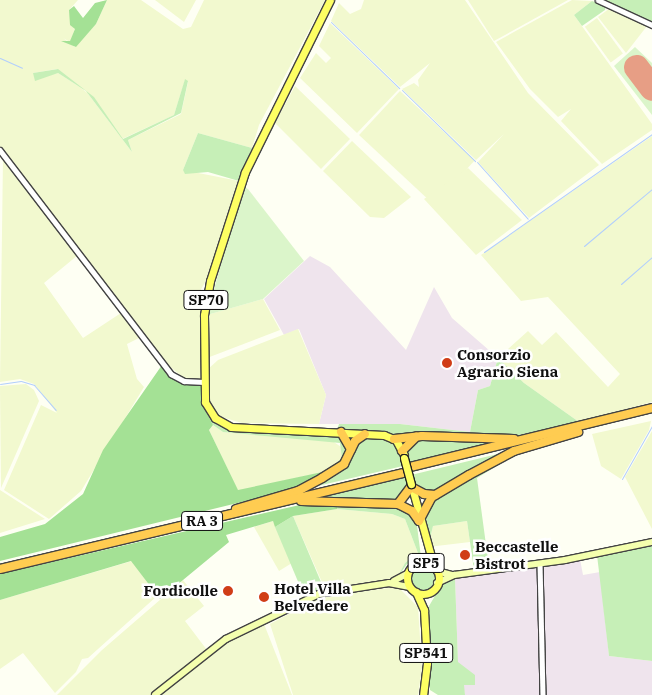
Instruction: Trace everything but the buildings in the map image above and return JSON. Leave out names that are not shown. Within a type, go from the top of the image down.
[{"type":"highway","name":"RA 3","points":[[407,470],[578,432],[636,415],[652,408]]},
{"type":"highway","name":"RA 3","points":[[0,569],[587,425],[652,412]]},
{"type":"highway","points":[[394,439],[418,436],[511,440],[587,425]]},
{"type":"highway","points":[[341,432],[348,438],[351,450]]},
{"type":"highway","points":[[236,511],[308,500],[398,504],[410,510],[419,521],[426,504],[435,495],[514,450],[578,432]]},
{"type":"highway","points":[[236,511],[304,488],[342,466],[351,450],[365,434]]},
{"type":"highway","points":[[403,455],[418,436]]},
{"type":"highway","points":[[398,504],[411,486],[424,494],[435,495]]},
{"type":"highway","name":"RA 3","points":[[0,565],[236,511]]},
{"type":"main road","name":"SP70","points":[[330,0],[241,182],[206,296],[204,382],[208,409],[227,426],[341,432],[394,439]]},
{"type":"main road","points":[[394,439],[403,455],[425,547],[435,569]]},
{"type":"main road","name":"SP5","points":[[389,583],[413,590],[430,592],[438,583],[454,575],[547,562],[652,542]]},
{"type":"main road","points":[[421,562],[425,547]]},
{"type":"main road","name":"SP5","points":[[154,695],[226,639],[294,605],[330,590],[389,583],[407,574],[421,562],[454,575]]},
{"type":"main road","name":"SP5","points":[[435,569],[438,583]]},
{"type":"main road","name":"SP5","points":[[407,574],[413,590]]},
{"type":"main road","name":"SP541","points":[[413,590],[424,610]]},
{"type":"main road","name":"SP541","points":[[423,695],[426,663],[424,610],[430,592]]},
{"type":"street","points":[[598,0],[652,25]]},
{"type":"street","points":[[0,150],[171,374],[184,381],[204,382]]},
{"type":"street","points":[[540,574],[547,562]]},
{"type":"street","points":[[540,563],[543,695]]},
{"type":"shaded area","points":[[310,256],[330,267],[406,350],[434,287],[452,318],[498,358],[490,386],[478,390],[470,432],[400,424],[319,424],[326,395],[299,329],[284,335],[264,299]]},
{"type":"shaded area","points":[[580,559],[583,575],[600,572],[609,656],[652,661],[652,695],[465,695],[458,662],[455,578]]},
{"type":"green space","points":[[0,0],[78,0],[69,10],[75,29],[70,42],[63,38],[75,47],[96,24],[107,0],[141,0],[183,29],[191,27],[204,0],[325,0],[259,125],[252,148],[198,133],[183,170],[239,181],[208,277],[199,293],[202,298],[201,381],[185,379],[163,361],[0,147]],"holes":[[[57,69],[80,87],[58,73],[47,75],[33,73]],[[185,80],[188,82],[181,114],[128,140],[132,152],[122,139],[174,115]],[[88,93],[95,99],[120,137]]]},
{"type":"green space","points":[[107,0],[96,24],[76,47],[61,41],[70,41],[75,29],[70,25],[69,10],[74,6],[83,18],[95,3]]},
{"type":"green space","points":[[155,0],[196,0],[184,22]]},
{"type":"green space","points":[[364,0],[465,0],[528,93],[599,165],[529,218],[478,162],[504,134],[476,160],[402,89],[414,83],[419,87],[418,80],[430,63],[400,87],[331,21],[339,3],[350,14],[361,9]]},
{"type":"green space","points":[[468,0],[568,0],[494,41]]},
{"type":"green space","points":[[572,0],[592,1],[574,15],[652,124],[652,130],[602,164],[561,121],[571,109],[558,117],[530,89],[496,42]]},
{"type":"green space","points":[[601,0],[652,0],[652,23]]},
{"type":"green space","points":[[592,1],[606,6],[605,10],[582,26],[574,15]]},
{"type":"green space","points":[[610,8],[647,26],[626,53],[598,17]]},
{"type":"green space","points":[[597,18],[623,54],[611,62],[585,27]]},
{"type":"green space","points":[[330,23],[399,89],[357,133],[300,78],[316,53],[326,63],[331,58],[319,46]]},
{"type":"green space","points":[[635,47],[652,63],[652,115],[614,66]]},
{"type":"green space","points":[[58,69],[94,97],[123,139],[174,115],[185,79],[188,81],[181,113],[128,140],[132,152],[86,91],[58,73],[35,81],[33,73]]},
{"type":"green space","points":[[295,86],[350,139],[321,169],[275,123]]},
{"type":"green space","points":[[400,91],[475,161],[434,204],[359,135]]},
{"type":"green space","points":[[198,133],[252,148],[239,181],[208,172],[185,174],[183,170]]},
{"type":"green space","points":[[652,136],[652,402],[579,422],[524,383],[498,358],[528,331],[542,345],[556,332],[608,387],[620,374],[548,297],[521,301],[481,255]]},
{"type":"green space","points":[[352,141],[411,197],[384,218],[370,217],[323,171]]},
{"type":"green space","points":[[3,157],[78,255],[44,283],[83,338],[121,313],[141,337],[127,344],[137,379],[144,387],[81,491],[49,519],[4,490],[41,405],[57,413],[34,384],[20,379],[0,382]]},
{"type":"green space","points":[[468,168],[522,220],[476,255],[424,199]]},
{"type":"green space","points":[[242,186],[248,189],[304,261],[263,299],[207,315]]},
{"type":"green space","points":[[263,299],[280,330],[207,358],[207,315]]},
{"type":"green space","points":[[298,329],[326,395],[319,424],[242,423],[218,416],[208,398],[207,370],[218,360]]},
{"type":"green space","points":[[498,358],[524,383],[579,422],[505,438],[396,436],[337,430],[339,424],[400,424],[470,432],[478,390],[490,386]]},
{"type":"green space","points":[[162,365],[173,378],[202,386],[203,406],[213,425],[209,430],[238,490],[327,471],[299,488],[0,561],[0,537],[45,524],[83,494],[103,450]]},
{"type":"green space","points":[[26,384],[34,390],[39,401],[1,488],[0,386]]},
{"type":"green space","points":[[205,411],[217,425],[236,431],[340,437],[348,447],[346,456],[327,471],[342,458],[340,443],[223,432],[213,425]]},
{"type":"green space","points":[[651,421],[649,430],[621,479],[601,466],[592,434]]},
{"type":"green space","points":[[213,425],[223,432],[331,440],[344,449],[342,458],[327,471],[238,491],[209,430]]},
{"type":"green space","points":[[652,431],[652,529],[625,477]]},
{"type":"green space","points":[[380,437],[395,443],[403,466],[309,488],[340,470],[361,438]]},
{"type":"green space","points":[[420,439],[503,442],[408,465],[407,450]]},
{"type":"green space","points":[[506,452],[433,493],[416,488],[411,475]]},
{"type":"green space","points":[[511,455],[515,455],[477,478],[489,567],[474,570],[467,521],[433,526],[428,547],[424,516],[434,498]]},
{"type":"green space","points":[[406,476],[408,485],[401,501],[312,498]]},
{"type":"green space","points":[[0,490],[45,519],[0,533]]},
{"type":"green space","points":[[304,504],[338,505],[337,509],[293,516],[275,527],[273,521],[226,535],[229,542],[160,599],[131,561],[0,600],[0,574]]},
{"type":"green space","points":[[338,505],[396,507],[410,513],[417,526],[421,557],[407,564],[397,578],[405,563],[418,553],[405,519],[392,514],[337,509]]},
{"type":"green space","points":[[337,509],[392,514],[405,519],[418,553],[405,563],[397,578],[325,589],[293,516]]},
{"type":"green space","points":[[293,516],[324,589],[312,594],[302,591],[275,527]]},
{"type":"green space","points":[[273,521],[292,563],[279,571],[254,527]]},
{"type":"green space","points":[[467,521],[470,542],[428,547],[433,526]]},
{"type":"green space","points":[[652,544],[652,661],[609,656],[597,555]]},
{"type":"green space","points":[[132,561],[157,596],[88,658],[82,659],[76,672],[55,693],[23,653],[0,669],[0,600]]},
{"type":"green space","points":[[423,565],[432,569],[436,578],[432,587],[423,591],[414,587],[410,578],[414,569]]},
{"type":"green space","points":[[455,578],[458,662],[475,675],[475,685],[464,685],[465,695],[438,695],[430,690],[429,606],[442,584]]},
{"type":"green space","points":[[183,580],[204,606],[185,621],[207,650],[151,695],[57,695],[102,650]]},
{"type":"green space","points":[[398,587],[418,607],[422,668],[418,695],[293,695],[270,624],[323,596]]},
{"type":"green space","points":[[264,624],[292,695],[160,695],[228,642]]},
{"type":"waterway","points":[[331,22],[399,88]]},
{"type":"waterway","points":[[0,58],[22,68]]},
{"type":"waterway","points":[[402,90],[475,161]]},
{"type":"waterway","points":[[484,252],[652,134]]},
{"type":"waterway","points":[[477,162],[528,219]]},
{"type":"waterway","points":[[584,246],[652,189]]},
{"type":"waterway","points":[[621,284],[652,257]]},
{"type":"waterway","points":[[0,384],[21,381],[34,385],[56,410]]},
{"type":"waterway","points":[[622,479],[652,426]]},
{"type":"runway","points":[[636,67],[652,88]]},
{"type":"place","name":"Consorzio Agrario Siena","points":[[447,363]]},
{"type":"place","name":"Beccastelle Bistrot","points":[[465,555]]},
{"type":"place","name":"Fordicolle","points":[[228,591]]},
{"type":"place","name":"Hotel Villa Belvedere","points":[[264,597]]}]
